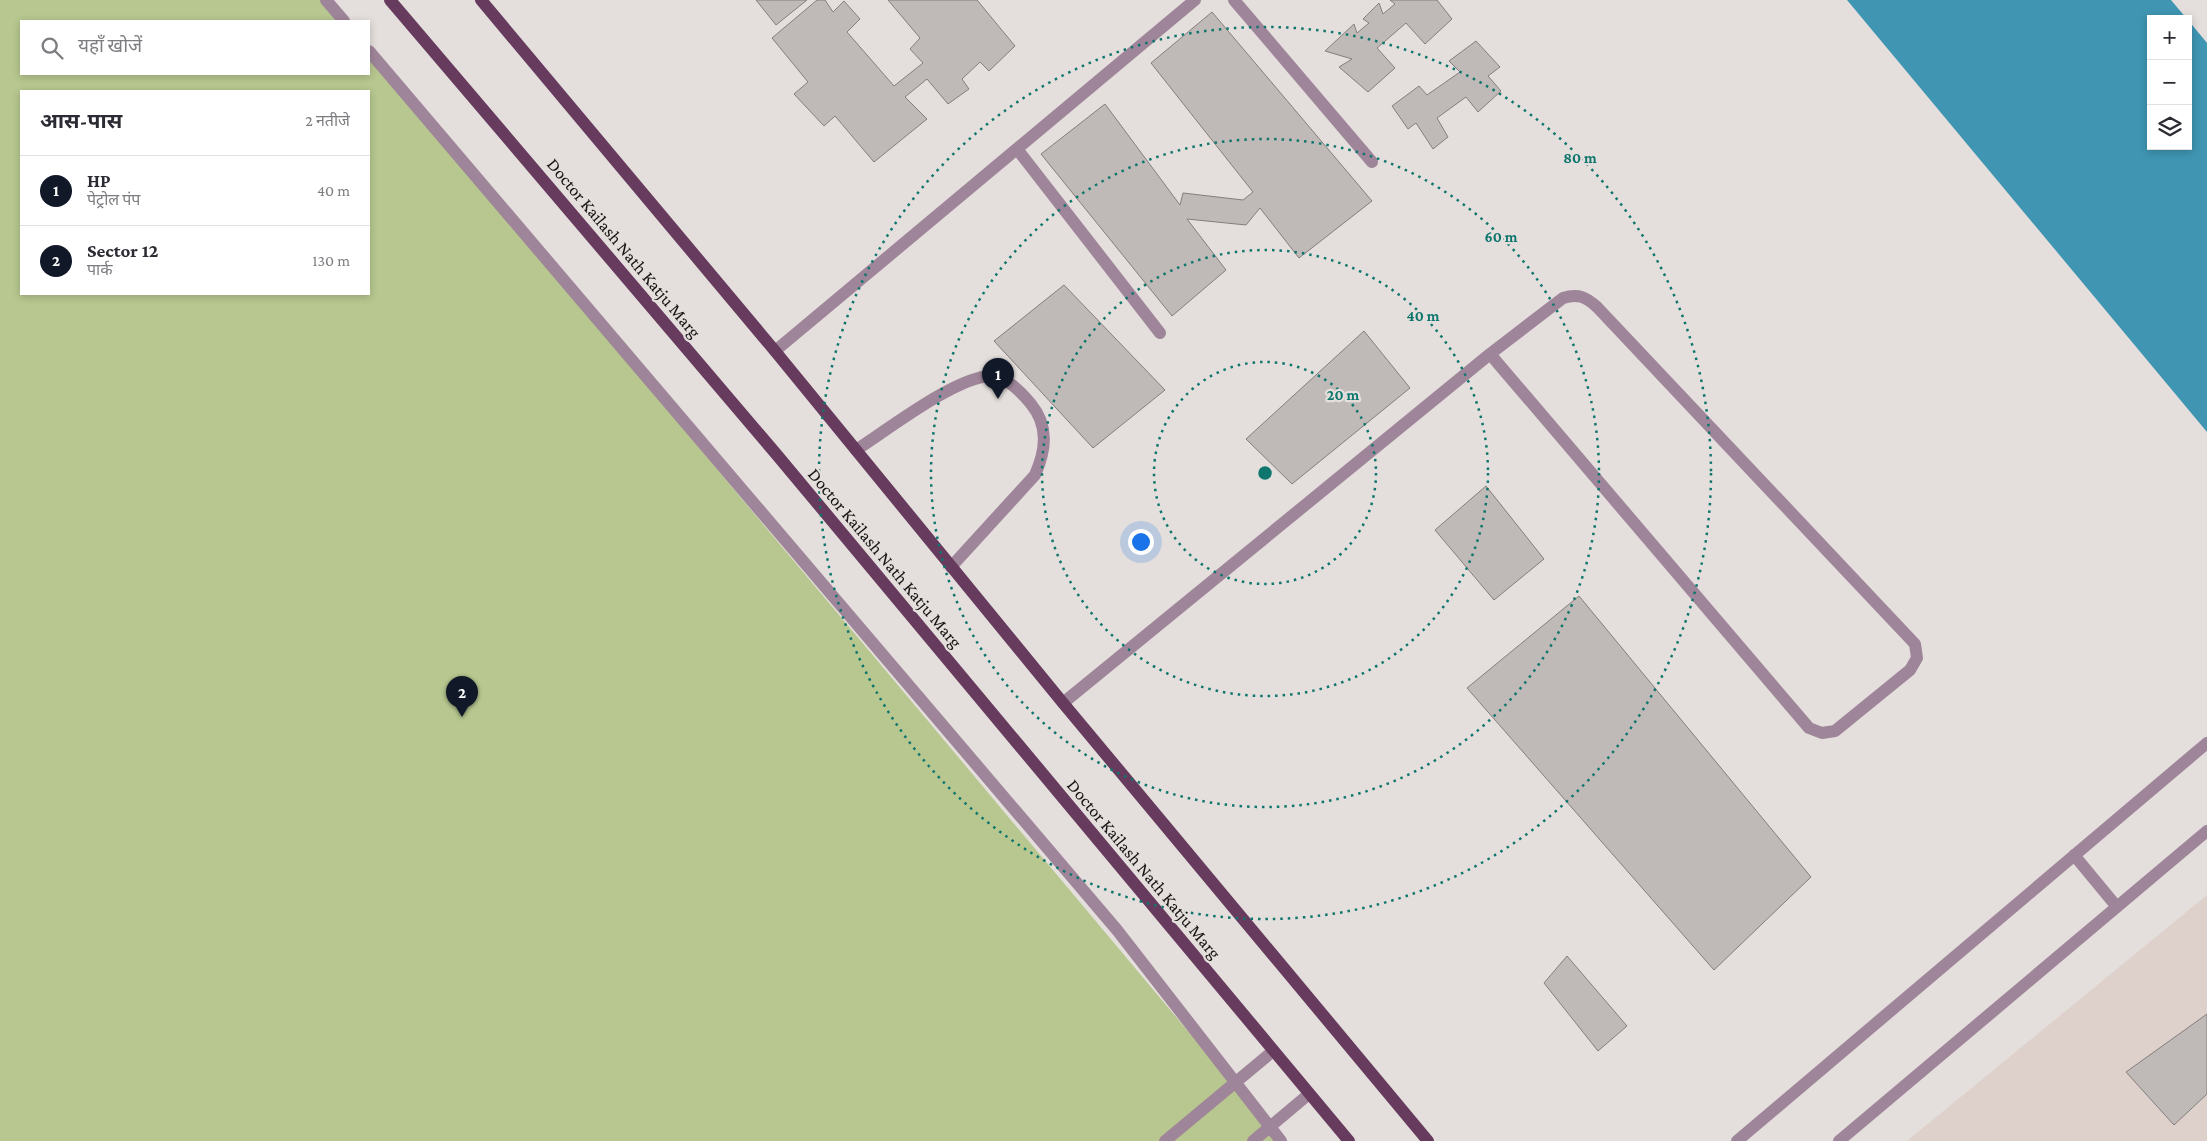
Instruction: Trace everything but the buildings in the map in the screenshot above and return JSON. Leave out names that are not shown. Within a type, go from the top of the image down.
[{"type":"main road","name":"Doctor Kailash Nath Katju Marg","points":[[390,0],[777,455],[1348,1141]]},
{"type":"main road","points":[[481,0],[775,351],[1062,703],[1428,1141]]},
{"type":"street","points":[[326,0],[343,20]]},
{"type":"street","points":[[775,351],[1196,0]]},
{"type":"street","points":[[1234,0],[1372,162]]},
{"type":"street","points":[[370,52],[1110,922],[1281,1141]]},
{"type":"street","points":[[1017,149],[1160,333]]},
{"type":"street","points":[[1062,703],[1490,354],[1563,298],[1574,295],[1587,298],[1915,644],[1917,658],[1910,670],[1835,731],[1822,733],[1809,728],[1490,354]]},
{"type":"street","points":[[856,450],[953,387],[992,376],[1006,380],[1038,412],[1045,429],[1042,459],[1035,475],[951,567]]},
{"type":"street","points":[[1737,1141],[2207,743]]},
{"type":"street","points":[[1839,1141],[2207,831]]},
{"type":"street","points":[[2074,856],[2117,907]]},
{"type":"street","points":[[1165,1141],[1274,1051]]},
{"type":"street","points":[[1253,1141],[1309,1094]]},
{"type":"shaded area","points":[[2207,895],[2207,1141],[1907,1141]]},
{"type":"green space","points":[[0,0],[324,0],[341,20],[20,20],[20,75],[370,75],[370,55],[1280,1141],[0,1141]]},
{"type":"water","points":[[1847,0],[2171,0],[2184,15],[2147,15],[2147,150],[2192,150],[2192,25],[2207,43],[2207,432]]},
{"type":"place","name":"HP","points":[[998,399]]},
{"type":"place","name":"Sector 12","points":[[462,717]]}]
